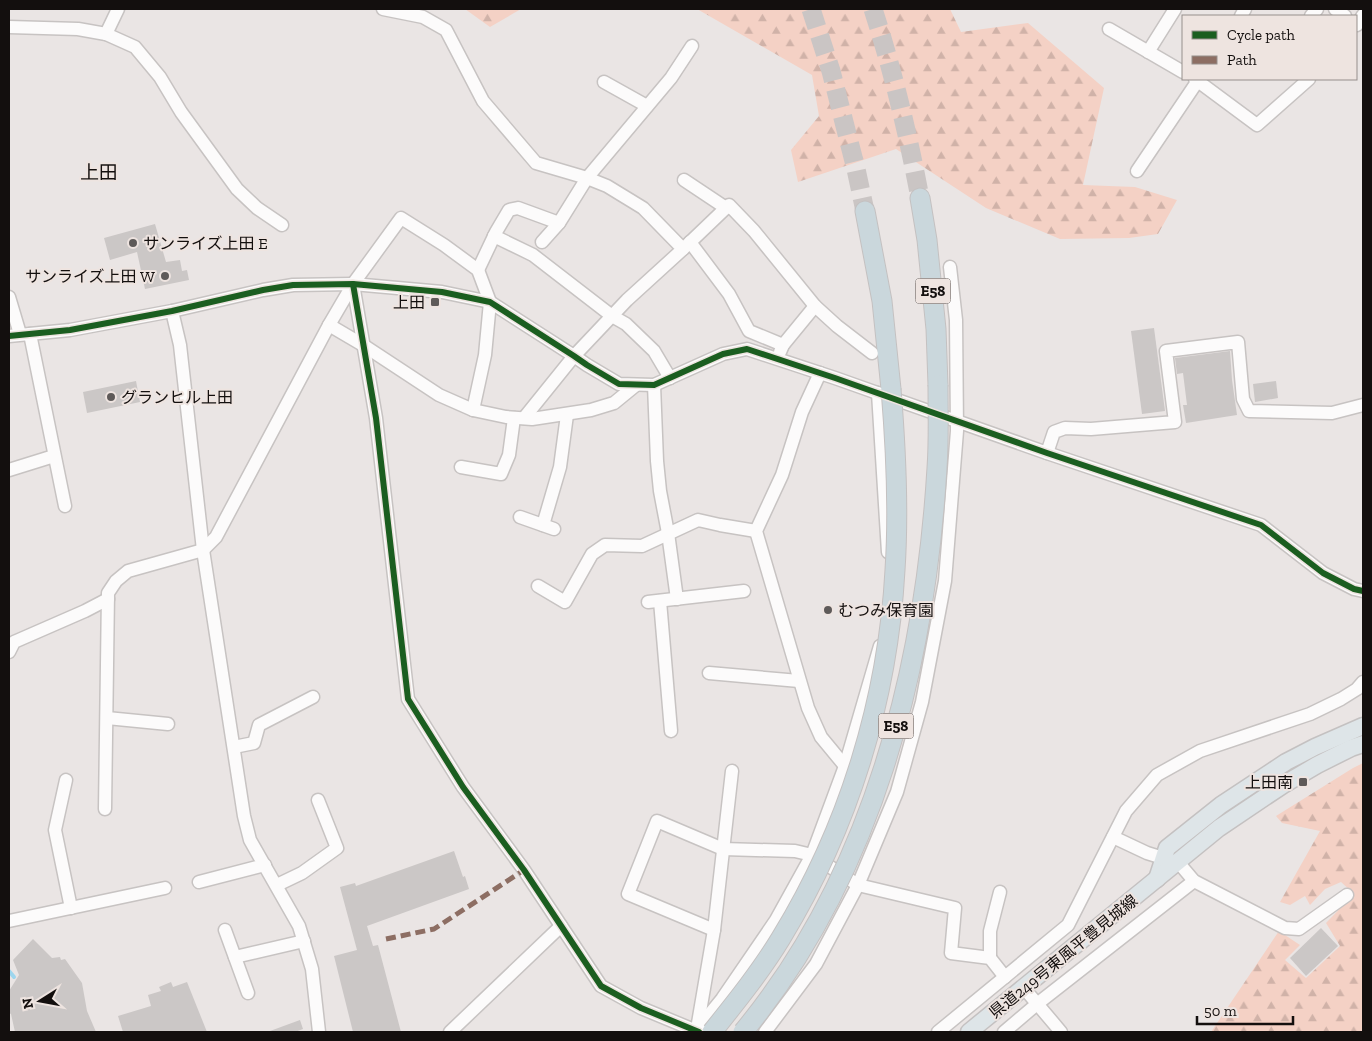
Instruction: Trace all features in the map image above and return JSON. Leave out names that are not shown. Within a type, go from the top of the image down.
[{"type":"highway","name":"E58","points":[[743,1032],[771,996],[801,950],[847,863],[867,818],[885,766],[917,635],[932,535],[938,467],[936,329],[927,240],[920,198]]},
{"type":"highway","name":"E58","points":[[701,1032],[759,972],[805,896],[838,826],[851,792],[877,701],[885,659],[896,569],[896,440],[885,391],[882,301],[865,211]]},
{"type":"main road","name":"県道249号東風平豊見城線","points":[[970,1032],[1157,879],[1171,860],[1167,848],[1221,805],[1286,762],[1314,747],[1363,726]]},
{"type":"main road","points":[[1171,860],[1283,785],[1351,748],[1363,744]]},
{"type":"street","points":[[106,34],[118,9]]},
{"type":"street","points":[[383,9],[423,17],[446,30],[482,101],[536,163],[607,186],[643,208],[686,246],[729,294],[749,331],[783,345]]},
{"type":"street","points":[[1148,52],[1175,9]]},
{"type":"street","points":[[9,27],[78,28],[106,34],[135,48],[160,76],[181,112],[237,189],[257,208],[282,225]]},
{"type":"street","points":[[1109,29],[1182,71]]},
{"type":"street","points":[[542,242],[559,223],[587,178],[671,78],[692,46]]},
{"type":"street","points":[[1137,171],[1196,80]]},
{"type":"street","points":[[1198,80],[1257,125],[1308,80]]},
{"type":"street","points":[[604,82],[647,106]]},
{"type":"street","points":[[684,180],[726,208]]},
{"type":"street","points":[[461,467],[501,474],[509,455],[519,418],[627,300],[729,204],[754,231],[815,306],[872,353]]},
{"type":"street","points":[[478,270],[509,210],[518,208],[559,223]]},
{"type":"street","points":[[105,809],[108,593],[116,580],[128,571],[203,550],[216,537],[353,284],[401,218],[478,270],[490,302],[485,355],[474,410]]},
{"type":"street","points":[[494,236],[533,255],[612,316],[626,324],[654,351],[670,378]]},
{"type":"street","points":[[765,1032],[816,964],[858,885],[896,792],[922,702],[945,581],[958,421],[956,320],[950,266]]},
{"type":"street","points":[[353,284],[376,418],[408,699],[463,787],[524,870],[602,986],[641,1008],[701,1032]]},
{"type":"street","points":[[19,335],[70,330],[172,311],[293,285],[353,284],[442,292],[490,302],[586,365],[619,384],[654,385],[723,354],[747,349],[820,373],[885,391],[958,421],[1047,453],[1261,525],[1323,573],[1354,590],[1363,591]]},
{"type":"street","points":[[9,297],[54,456],[65,506]]},
{"type":"street","points":[[777,359],[783,345],[815,306]]},
{"type":"street","points":[[172,311],[180,345],[203,550],[244,816],[250,840],[299,926],[312,969],[319,1032]]},
{"type":"street","points":[[329,326],[439,395],[474,410],[506,418],[532,419],[590,410],[614,403],[636,385]]},
{"type":"street","points":[[1047,453],[1054,432],[1064,428],[1090,429],[1175,422],[1166,351],[1238,342],[1243,399],[1249,411],[1332,412],[1363,405]]},
{"type":"street","points":[[820,373],[802,412],[782,475],[756,531],[808,708],[821,737],[845,766]]},
{"type":"street","points":[[654,385],[656,461],[677,599]]},
{"type":"street","points":[[701,1032],[776,920],[812,855],[845,766],[882,639],[888,598],[885,391]]},
{"type":"street","points":[[520,517],[548,527],[560,467],[566,415]]},
{"type":"street","points":[[9,470],[54,456]]},
{"type":"street","points":[[538,586],[565,602],[592,554],[605,545],[642,546],[668,532],[698,520],[756,531]]},
{"type":"street","points":[[671,731],[654,601],[744,591]]},
{"type":"street","points":[[9,652],[14,642],[108,599]]},
{"type":"street","points":[[709,673],[800,681]]},
{"type":"street","points":[[938,1032],[1068,926],[1126,811],[1156,775],[1200,751],[1310,714],[1341,699],[1357,689],[1363,682]]},
{"type":"street","points":[[234,747],[254,743],[259,725],[313,697]]},
{"type":"street","points":[[106,718],[168,724]]},
{"type":"street","points":[[701,1032],[732,771]]},
{"type":"street","points":[[66,780],[55,830],[71,908]]},
{"type":"street","points":[[277,885],[302,873],[337,848],[318,800]]},
{"type":"street","points":[[714,930],[628,894],[657,821],[723,849],[795,852],[812,855],[858,885],[954,908],[951,953],[990,958]]},
{"type":"street","points":[[1114,837],[1148,853],[1171,860],[1194,881],[1285,928],[1299,929],[1347,895]]},
{"type":"street","points":[[198,882],[265,865]]},
{"type":"street","points":[[1004,1032],[1194,881]]},
{"type":"street","points":[[9,921],[165,888]]},
{"type":"street","points":[[1000,892],[990,931],[990,958],[1005,976]]},
{"type":"street","points":[[450,1032],[561,926]]},
{"type":"street","points":[[225,930],[248,993]]},
{"type":"street","points":[[235,957],[304,941]]},
{"type":"street","points":[[1023,987],[1061,1032]]},
{"type":"green space","points":[[465,9],[521,9],[490,27]]},
{"type":"green space","points":[[697,9],[950,9],[961,32],[1028,23],[1104,88],[1083,185],[1135,187],[1177,200],[1158,234],[1129,238],[1060,239],[986,208],[896,149],[798,182],[791,150],[819,116],[812,75]]},
{"type":"green space","points":[[1363,763],[1363,1032],[1211,1032],[1279,931],[1300,945],[1285,960],[1306,978],[1340,946],[1326,923],[1354,894],[1341,882],[1325,889],[1310,905],[1305,896],[1290,905],[1280,902],[1320,831],[1282,823],[1276,816]]},
{"type":"building","points":[[155,224],[166,262],[180,260],[182,271],[187,270],[189,280],[145,289],[137,252],[110,260],[104,238]]},
{"type":"building","points":[[1154,328],[1165,411],[1142,414],[1131,331]]},
{"type":"building","points":[[1230,351],[1237,415],[1186,423],[1183,405],[1187,405],[1183,373],[1177,374],[1175,358]]},
{"type":"building","name":"グランヒル上田","points":[[136,381],[140,402],[87,413],[83,392]]},
{"type":"building","points":[[1276,381],[1278,398],[1255,402],[1253,384]]},
{"type":"building","points":[[454,851],[469,889],[367,926],[373,946],[378,945],[401,1032],[353,1032],[334,956],[357,950],[340,887],[355,883],[356,886]]},
{"type":"building","points":[[1321,928],[1338,946],[1306,976],[1290,958]]},
{"type":"building","points":[[33,939],[52,958],[60,957],[61,960],[65,959],[82,983],[87,1011],[96,1032],[15,1032],[11,1014],[9,1013],[9,991],[19,975],[13,960]]},
{"type":"building","points":[[171,982],[173,987],[187,982],[207,1032],[123,1032],[118,1016],[151,1006],[148,995],[161,991],[159,987]]},
{"type":"building","points":[[300,1020],[303,1029],[295,1032],[270,1032],[270,1031]]},
{"type":"waterway","points":[[9,971],[14,977]]},
{"type":"tunnel","points":[[811,9],[831,71],[865,211]]},
{"type":"tunnel","points":[[873,9],[899,103],[920,198]]},
{"type":"marked path","points":[[386,939],[434,929],[524,870]]},
{"type":"cycle path","points":[[353,284],[376,418],[408,699],[463,787],[524,870],[601,986],[641,1008],[699,1032]]},
{"type":"cycle path","points":[[9,336],[70,330],[172,311],[293,285],[353,284],[442,292],[490,302],[619,384],[654,385],[723,354],[747,349],[1261,525],[1323,573],[1354,589],[1363,591]]},
{"type":"place","name":"サンライズ上田 E","points":[[133,243]]},
{"type":"place","name":"サンライズ上田 W","points":[[165,276]]},
{"type":"place","name":"上田","points":[[435,302]]},
{"type":"place","name":"グランヒル上田","points":[[111,397]]},
{"type":"place","name":"むつみ保育園","points":[[828,610]]},
{"type":"place","name":"上田南","points":[[1303,782]]},
{"type":"district","name":"上田","points":[[99,172]]}]
